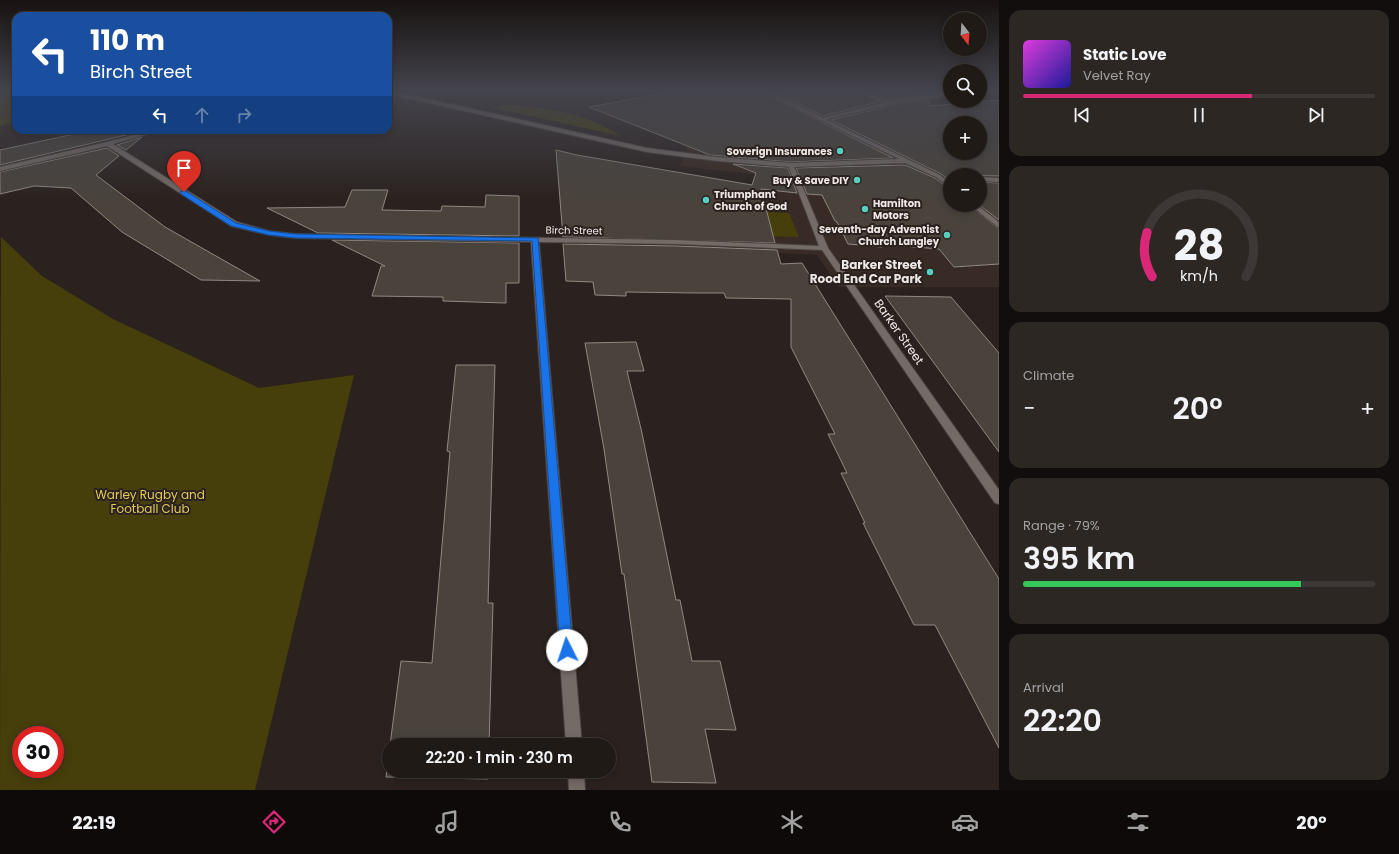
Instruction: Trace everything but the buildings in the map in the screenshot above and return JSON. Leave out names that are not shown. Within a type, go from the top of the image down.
[{"type":"street","points":[[539,126],[647,150],[717,159],[792,165],[904,161]]},
{"type":"street","points":[[834,126],[904,161],[938,176],[943,180]]},
{"type":"street","points":[[0,169],[144,134]]},
{"type":"street","name":"Birch Street","points":[[108,144],[234,224],[269,233],[295,236],[676,242],[824,248]]},
{"type":"street","name":"Barker Street","points":[[792,165],[824,248],[999,499]]},
{"type":"street","points":[[938,176],[943,176]]},
{"type":"street","points":[[987,179],[999,180]]},
{"type":"street","points":[[982,212],[999,226]]},
{"type":"street","points":[[535,239],[573,738]]},
{"type":"street","points":[[576,778],[577,790]]},
{"type":"shaded area","points":[[734,126],[943,126],[943,160],[987,160],[987,144],[999,129],[999,287],[839,287],[817,255],[672,247],[653,191],[683,182],[785,191],[785,178],[680,166],[691,138]]},
{"type":"green space","points":[[575,126],[603,126],[621,136]]},
{"type":"green space","points":[[767,212],[789,213],[799,237],[698,235]]},
{"type":"green space","name":"Warley Rugby and Football Club","points":[[1,237],[42,276],[113,319],[259,388],[354,375],[255,790],[0,790]]},
{"type":"place","name":"Soverign Insurances","points":[[840,151]]},
{"type":"place","name":"Buy & Save DIY","points":[[857,180]]},
{"type":"place","name":"Triumphant Church of God","points":[[706,200]]},
{"type":"place","name":"Hamilton Motors","points":[[865,209]]},
{"type":"place","name":"Seventh-day Adventist Church Langley","points":[[947,235]]},
{"type":"place","name":"Barker Street Rood End Car Park","points":[[930,272]]},
{"type":"route","points":[[184,192],[234,224],[269,233],[295,236],[535,239],[567,650]]}]
